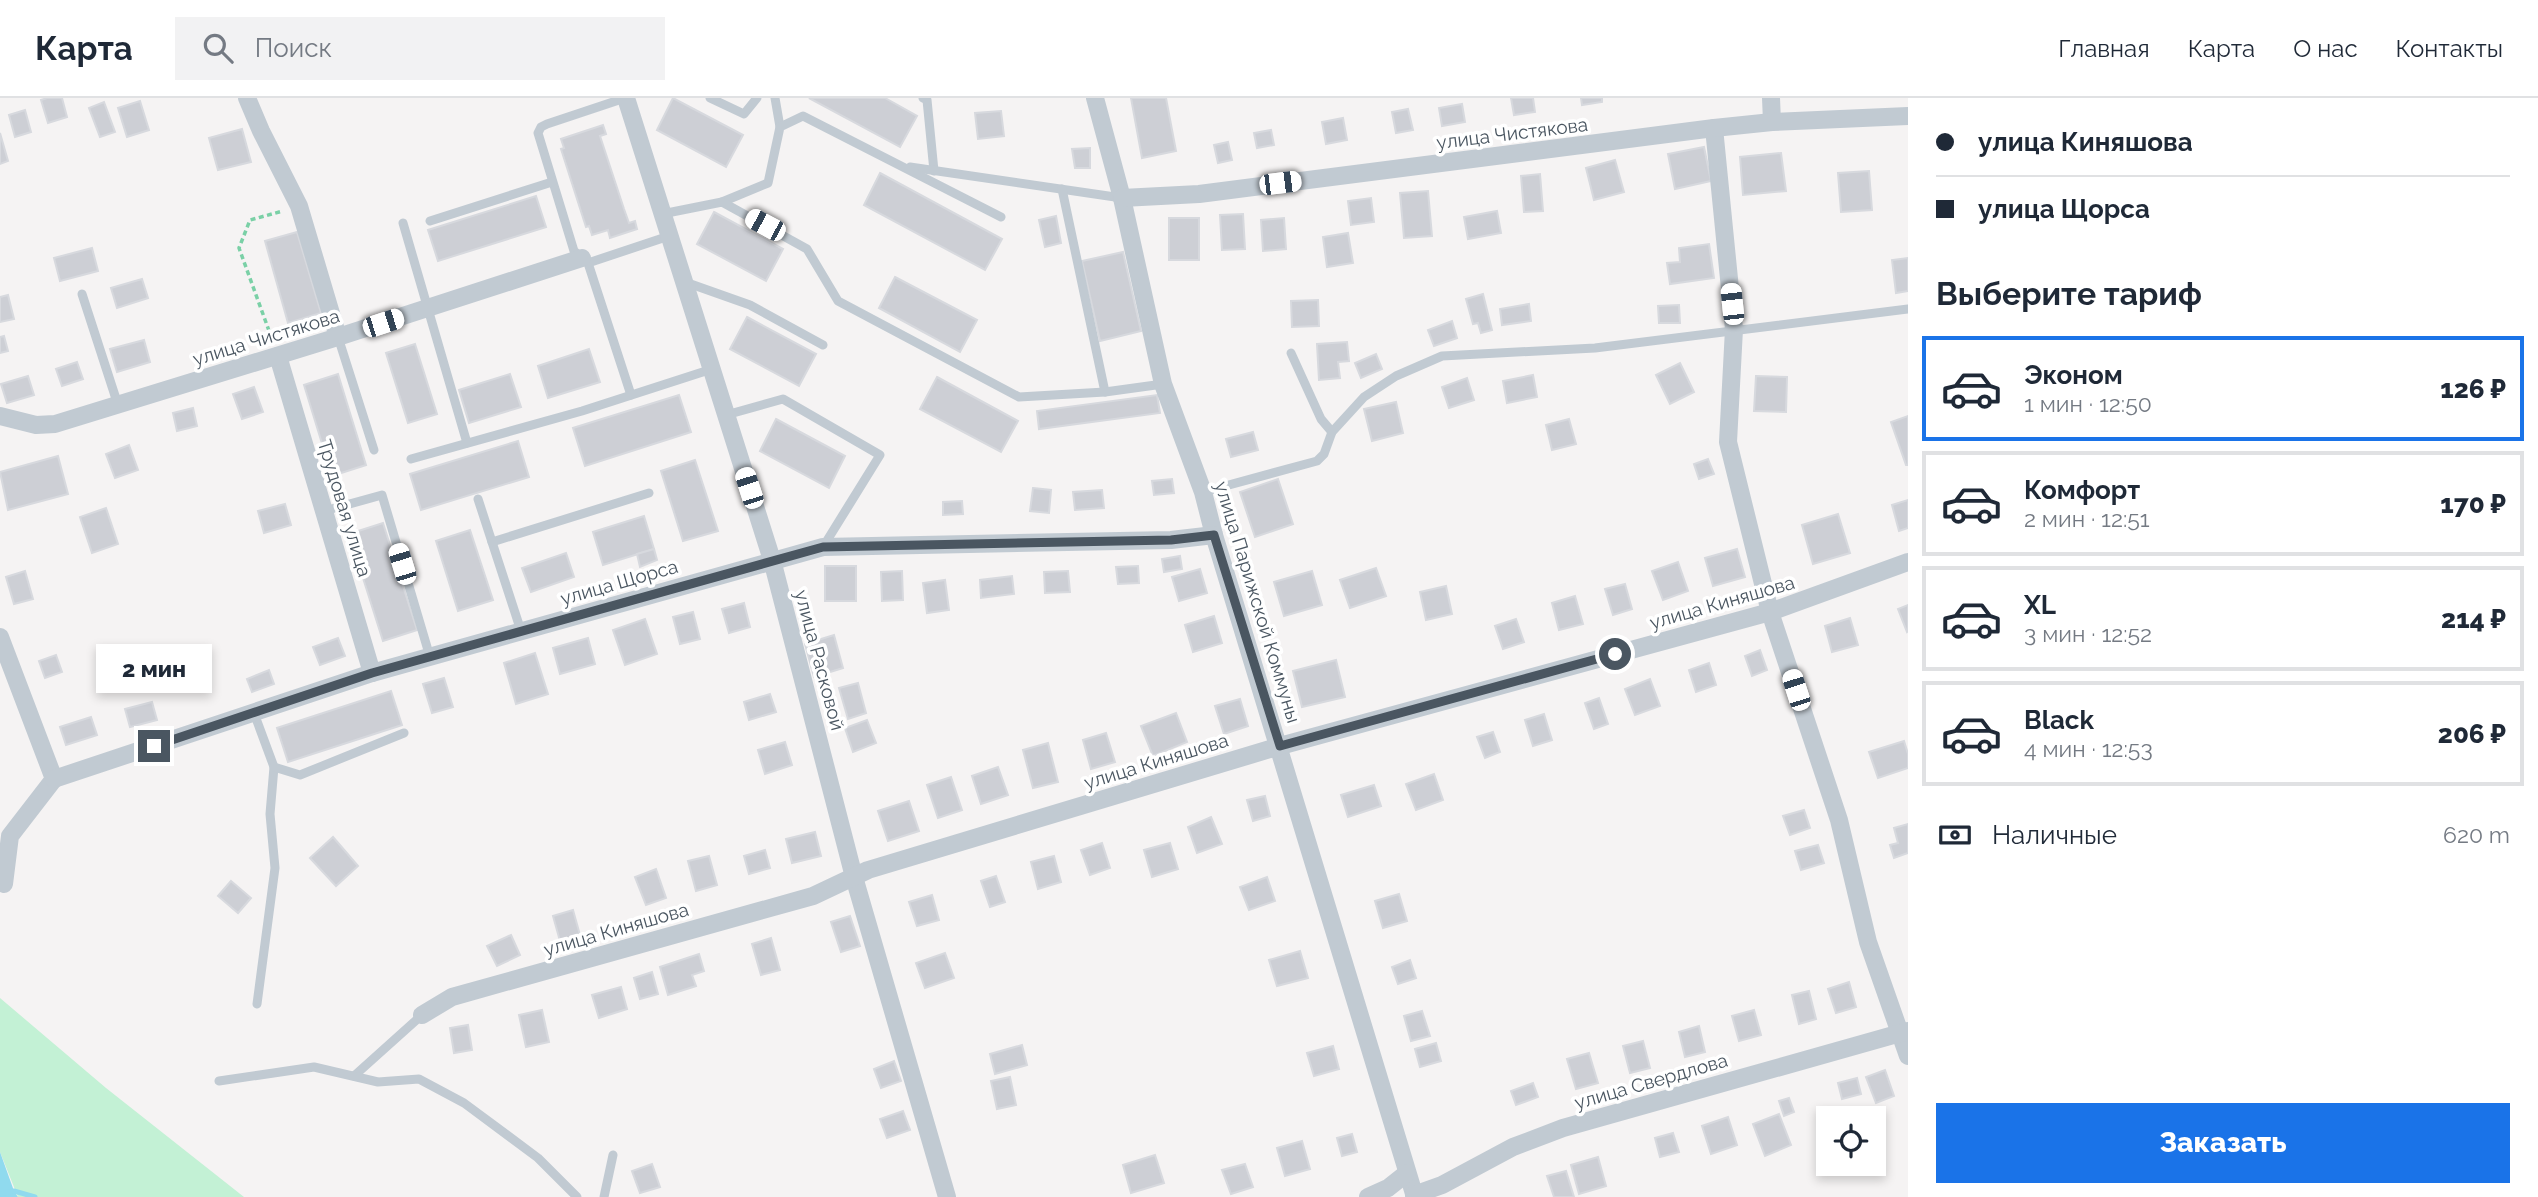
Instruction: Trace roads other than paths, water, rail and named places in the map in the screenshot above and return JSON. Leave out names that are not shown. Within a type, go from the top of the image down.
[{"type":"street","points":[[247,98],[299,206],[338,337]]},
{"type":"street","name":"улица Расковой","points":[[625,98],[772,560],[854,877],[947,1197]]},
{"type":"street","name":"улица Парижской Коммуны","points":[[1096,98],[1122,198],[1163,384],[1203,492],[1415,1196]]},
{"type":"street","points":[[1771,98],[1772,122]]},
{"type":"street","name":"улица Чистякова","points":[[1122,198],[1199,194],[1714,128],[1772,122],[1908,116]]},
{"type":"street","points":[[1714,128],[1734,329],[1728,442],[1770,612],[1839,820],[1868,942],[1904,1032],[1908,1056]]},
{"type":"street","name":"улица Чистякова","points":[[0,416],[36,425],[55,424],[585,260]]},
{"type":"street","name":"Трудовая улица","points":[[278,356],[372,673]]},
{"type":"street","name":"улица Щорса","points":[[54,779],[372,673],[823,547],[1171,540],[1214,535]]},
{"type":"street","name":"улица Киняшова","points":[[422,1015],[452,997],[813,896],[868,870],[1280,746],[1770,612],[1908,562]]},
{"type":"street","points":[[0,637],[54,779],[10,836],[4,884]]},
{"type":"street","name":"улица Свердлова","points":[[1415,1196],[1442,1185],[1513,1147],[1563,1128],[1904,1032]]},
{"type":"street","points":[[1368,1197],[1388,1188],[1407,1173]]},
{"type":"lane","points":[[625,98],[541,127],[538,133],[574,251],[585,260],[631,395]]},
{"type":"lane","points":[[710,98],[744,114],[757,98]]},
{"type":"lane","points":[[662,214],[722,202],[768,183],[780,127],[775,98]]},
{"type":"lane","points":[[923,98],[927,100],[930,115],[934,171]]},
{"type":"lane","points":[[780,127],[803,116],[1001,217]]},
{"type":"lane","points":[[901,166],[1122,198]]},
{"type":"lane","points":[[430,221],[552,182]]},
{"type":"lane","points":[[1062,190],[1105,392]]},
{"type":"lane","points":[[722,202],[807,248],[838,301],[1019,397],[1105,392],[1163,384]]},
{"type":"lane","points":[[403,223],[467,443]]},
{"type":"lane","points":[[585,260],[669,236]]},
{"type":"lane","points":[[684,281],[750,305],[823,345]]},
{"type":"lane","points":[[82,294],[118,405]]},
{"type":"lane","points":[[1203,492],[1317,461],[1324,454],[1332,432],[1364,397],[1396,376],[1442,356],[1595,348],[1908,309]]},
{"type":"lane","points":[[338,337],[374,450]]},
{"type":"lane","points":[[1291,352],[1321,419],[1332,432]]},
{"type":"lane","points":[[411,459],[712,369]]},
{"type":"lane","points":[[726,415],[783,399],[880,455],[823,547]]},
{"type":"lane","points":[[492,542],[649,492]]},
{"type":"lane","points":[[324,511],[382,495],[430,657]]},
{"type":"lane","points":[[478,499],[521,631]]},
{"type":"lane","points":[[254,713],[274,767],[270,814],[275,868],[257,1004]]},
{"type":"lane","points":[[274,767],[300,775],[404,733]]},
{"type":"lane","points":[[354,1076],[422,1015]]},
{"type":"lane","points":[[219,1080],[314,1067],[378,1082],[419,1080],[464,1103],[538,1158],[576,1197]]},
{"type":"lane","points":[[604,1197],[613,1155]]},
{"type":"water","points":[[0,1152],[14,1191],[18,1197],[0,1197]]},
{"type":"waterway","points":[[0,1194],[14,1191],[35,1197]]}]
